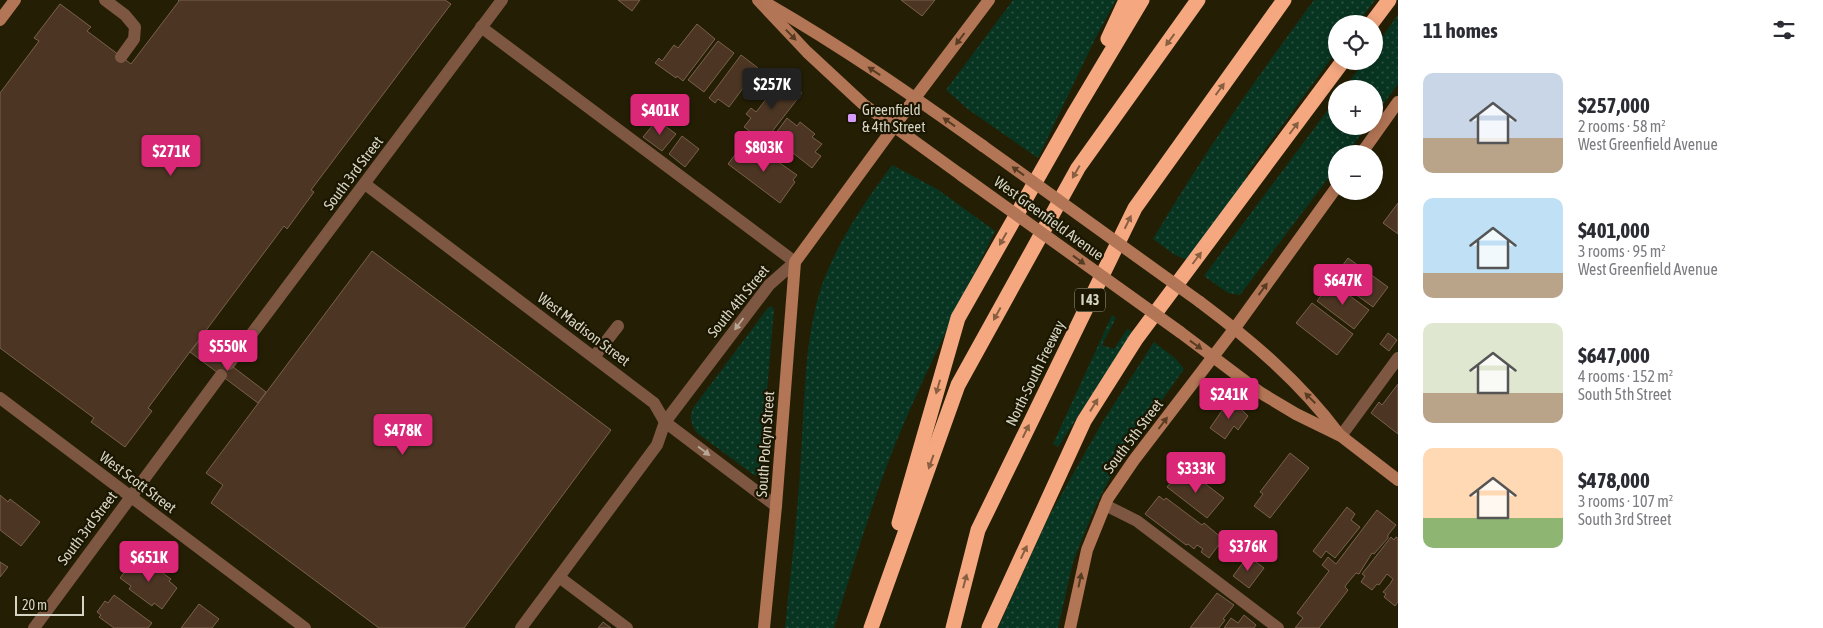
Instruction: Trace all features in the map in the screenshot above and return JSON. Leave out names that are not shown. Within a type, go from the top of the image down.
[{"type":"highway","points":[[1074,112],[1126,0]]},
{"type":"highway","points":[[870,628],[958,318],[1074,112],[1142,0]]},
{"type":"highway","points":[[870,628],[958,385],[1078,168],[1198,0]]},
{"type":"highway","name":"North-South Freeway","points":[[953,628],[978,530],[1135,208],[1284,0]]},
{"type":"highway","points":[[1378,15],[1389,0]]},
{"type":"highway","points":[[989,628],[1089,413],[1136,339],[1336,70]]},
{"type":"main road","points":[[0,20],[14,0]]},
{"type":"main road","name":"West Greenfield Avenue","points":[[758,0],[807,52],[863,104],[1180,332],[1261,393],[1296,414],[1341,436],[1398,480]]},
{"type":"main road","name":"West Greenfield Avenue","points":[[762,0],[819,33],[915,98],[1235,328],[1252,342],[1317,406],[1341,436]]},
{"type":"main road","name":"South 4th Street","points":[[795,262],[989,0]]},
{"type":"main road","points":[[1367,145],[1398,102]]},
{"type":"main road","name":"South 5th Street","points":[[1070,628],[1087,550],[1108,498],[1134,460],[1235,328],[1328,199]]},
{"type":"main road","name":"South Polcyn Street","points":[[764,628],[776,506],[795,262]]},
{"type":"street","points":[[105,0],[125,15],[135,27],[134,38],[121,57]]},
{"type":"street","name":"South 3rd Street","points":[[229,364],[502,0]]},
{"type":"street","points":[[481,28],[795,262]]},
{"type":"street","name":"West Madison Street","points":[[365,184],[654,403],[664,422],[776,506]]},
{"type":"street","name":"South 4th Street","points":[[521,628],[657,445],[664,422],[769,285],[795,262]]},
{"type":"street","points":[[594,357],[618,326]]},
{"type":"street","points":[[1341,436],[1398,358]]},
{"type":"street","name":"South 3rd Street","points":[[34,628],[221,375]]},
{"type":"street","name":"West Scott Street","points":[[0,398],[305,628]]},
{"type":"street","points":[[1105,505],[1137,521],[1278,628]]},
{"type":"street","points":[[559,577],[627,628]]},
{"type":"green space","points":[[1013,0],[1116,0],[1096,37],[1038,158],[969,110],[946,90]]},
{"type":"green space","points":[[1314,0],[1375,0],[1364,15],[1328,15],[1328,63],[1187,260],[1175,255],[1153,239],[1230,117]]},
{"type":"green space","points":[[1398,15],[1398,84],[1383,105],[1383,80],[1350,80],[1358,70],[1383,70],[1383,36]]},
{"type":"green space","points":[[1328,110],[1328,135],[1361,135],[1353,145],[1328,145],[1328,179],[1240,295],[1228,293],[1204,276]]},
{"type":"green space","points":[[892,165],[937,189],[995,231],[899,435],[859,546],[834,628],[785,628],[798,498],[806,367],[812,324],[823,282],[837,250],[862,207]]},
{"type":"green space","points":[[771,306],[774,309],[760,473],[758,476],[697,433],[692,424],[691,415],[693,408]]},
{"type":"green space","points":[[1112,315],[1116,318],[1102,345],[1114,349],[1127,329],[1133,332],[1058,447],[1053,444]]},
{"type":"green space","points":[[1154,342],[1176,359],[1184,369],[1131,444],[1095,507],[1073,562],[1058,628],[998,628],[1047,520],[1103,421]]},
{"type":"building","points":[[178,0],[445,0],[451,4],[311,190],[314,192],[287,229],[284,226],[148,408],[152,411],[125,447],[91,422],[94,418],[0,348],[0,93],[39,41],[34,38],[60,4],[91,27],[87,31],[131,64]]},
{"type":"building","points":[[618,0],[640,0],[632,11]]},
{"type":"building","points":[[901,0],[935,0],[922,16]]},
{"type":"building","points":[[697,24],[715,39],[683,81],[655,63],[659,58],[662,61],[674,45],[678,48]]},
{"type":"building","points":[[718,41],[734,53],[704,92],[688,80]]},
{"type":"building","points":[[741,55],[758,68],[729,107],[718,99],[715,103],[709,98]]},
{"type":"building","points":[[783,78],[802,93],[764,142],[744,127],[751,118],[746,114],[751,108],[756,112]]},
{"type":"building","points":[[787,118],[797,126],[800,122],[815,134],[812,137],[822,144],[815,152],[821,156],[812,168],[773,137]]},
{"type":"building","points":[[657,120],[676,134],[662,151],[643,137]]},
{"type":"building","points":[[682,136],[699,149],[685,167],[669,154]]},
{"type":"building","points":[[744,143],[771,163],[774,159],[797,175],[793,180],[795,182],[780,203],[728,164]]},
{"type":"building","points":[[1398,203],[1398,234],[1383,223]]},
{"type":"building","points":[[372,251],[611,430],[464,628],[379,628],[211,503],[223,485],[206,473]]},
{"type":"building","points":[[1348,258],[1388,287],[1373,307],[1329,275],[1336,266],[1340,269]]},
{"type":"building","points":[[1331,282],[1369,310],[1354,329],[1317,301]]},
{"type":"building","points":[[1312,303],[1353,334],[1337,355],[1296,323]]},
{"type":"building","points":[[1388,333],[1397,340],[1389,351],[1380,344]]},
{"type":"building","points":[[199,341],[266,392],[258,403],[190,352]]},
{"type":"building","points":[[1398,384],[1398,434],[1371,413],[1379,402],[1382,405]]},
{"type":"building","points":[[1228,402],[1230,404],[1234,402],[1248,416],[1238,430],[1234,426],[1225,439],[1210,428]]},
{"type":"building","points":[[1290,453],[1309,468],[1270,518],[1254,506],[1263,494],[1260,492]]},
{"type":"building","points":[[1187,470],[1224,498],[1207,518],[1167,487],[1173,480],[1177,483]]},
{"type":"building","points":[[0,495],[8,502],[10,499],[40,522],[21,546],[0,530]]},
{"type":"building","points":[[1159,496],[1164,500],[1166,498],[1202,525],[1204,523],[1223,539],[1209,558],[1201,552],[1203,549],[1197,545],[1194,549],[1188,544],[1186,545],[1145,514]]},
{"type":"building","points":[[1347,507],[1355,514],[1351,520],[1360,527],[1335,558],[1326,551],[1321,558],[1313,551]]},
{"type":"building","points":[[1377,510],[1396,525],[1388,535],[1388,538],[1374,554],[1372,553],[1359,574],[1356,573],[1346,585],[1345,587],[1348,590],[1319,628],[1295,628],[1303,618],[1297,613],[1329,571],[1322,565],[1328,557],[1336,564]]},
{"type":"building","points":[[1391,537],[1394,540],[1396,537],[1398,538],[1398,602],[1395,606],[1384,597],[1386,594],[1383,592],[1393,579],[1387,574],[1379,585],[1377,584],[1372,590],[1361,582],[1365,576],[1362,574]]},
{"type":"building","points":[[1248,556],[1264,568],[1249,588],[1233,576]]},
{"type":"building","points":[[136,557],[147,566],[149,563],[171,579],[169,581],[177,588],[162,609],[154,603],[152,606],[129,589],[131,586],[120,578]]},
{"type":"building","points":[[0,562],[8,567],[0,577]]},
{"type":"building","points":[[1217,593],[1234,605],[1223,619],[1225,620],[1219,628],[1190,628]]},
{"type":"building","points":[[114,595],[152,623],[148,628],[114,628],[99,617],[101,615],[97,612],[105,601],[108,603]]},
{"type":"building","points":[[199,604],[219,619],[212,628],[181,628]]},
{"type":"building","points":[[1244,615],[1256,625],[1254,628],[1224,628],[1231,618],[1238,623]]},
{"type":"building","points":[[603,622],[611,628],[598,628]]},
{"type":"place","name":"Greenfield & 4th Street","points":[[852,118]]}]
